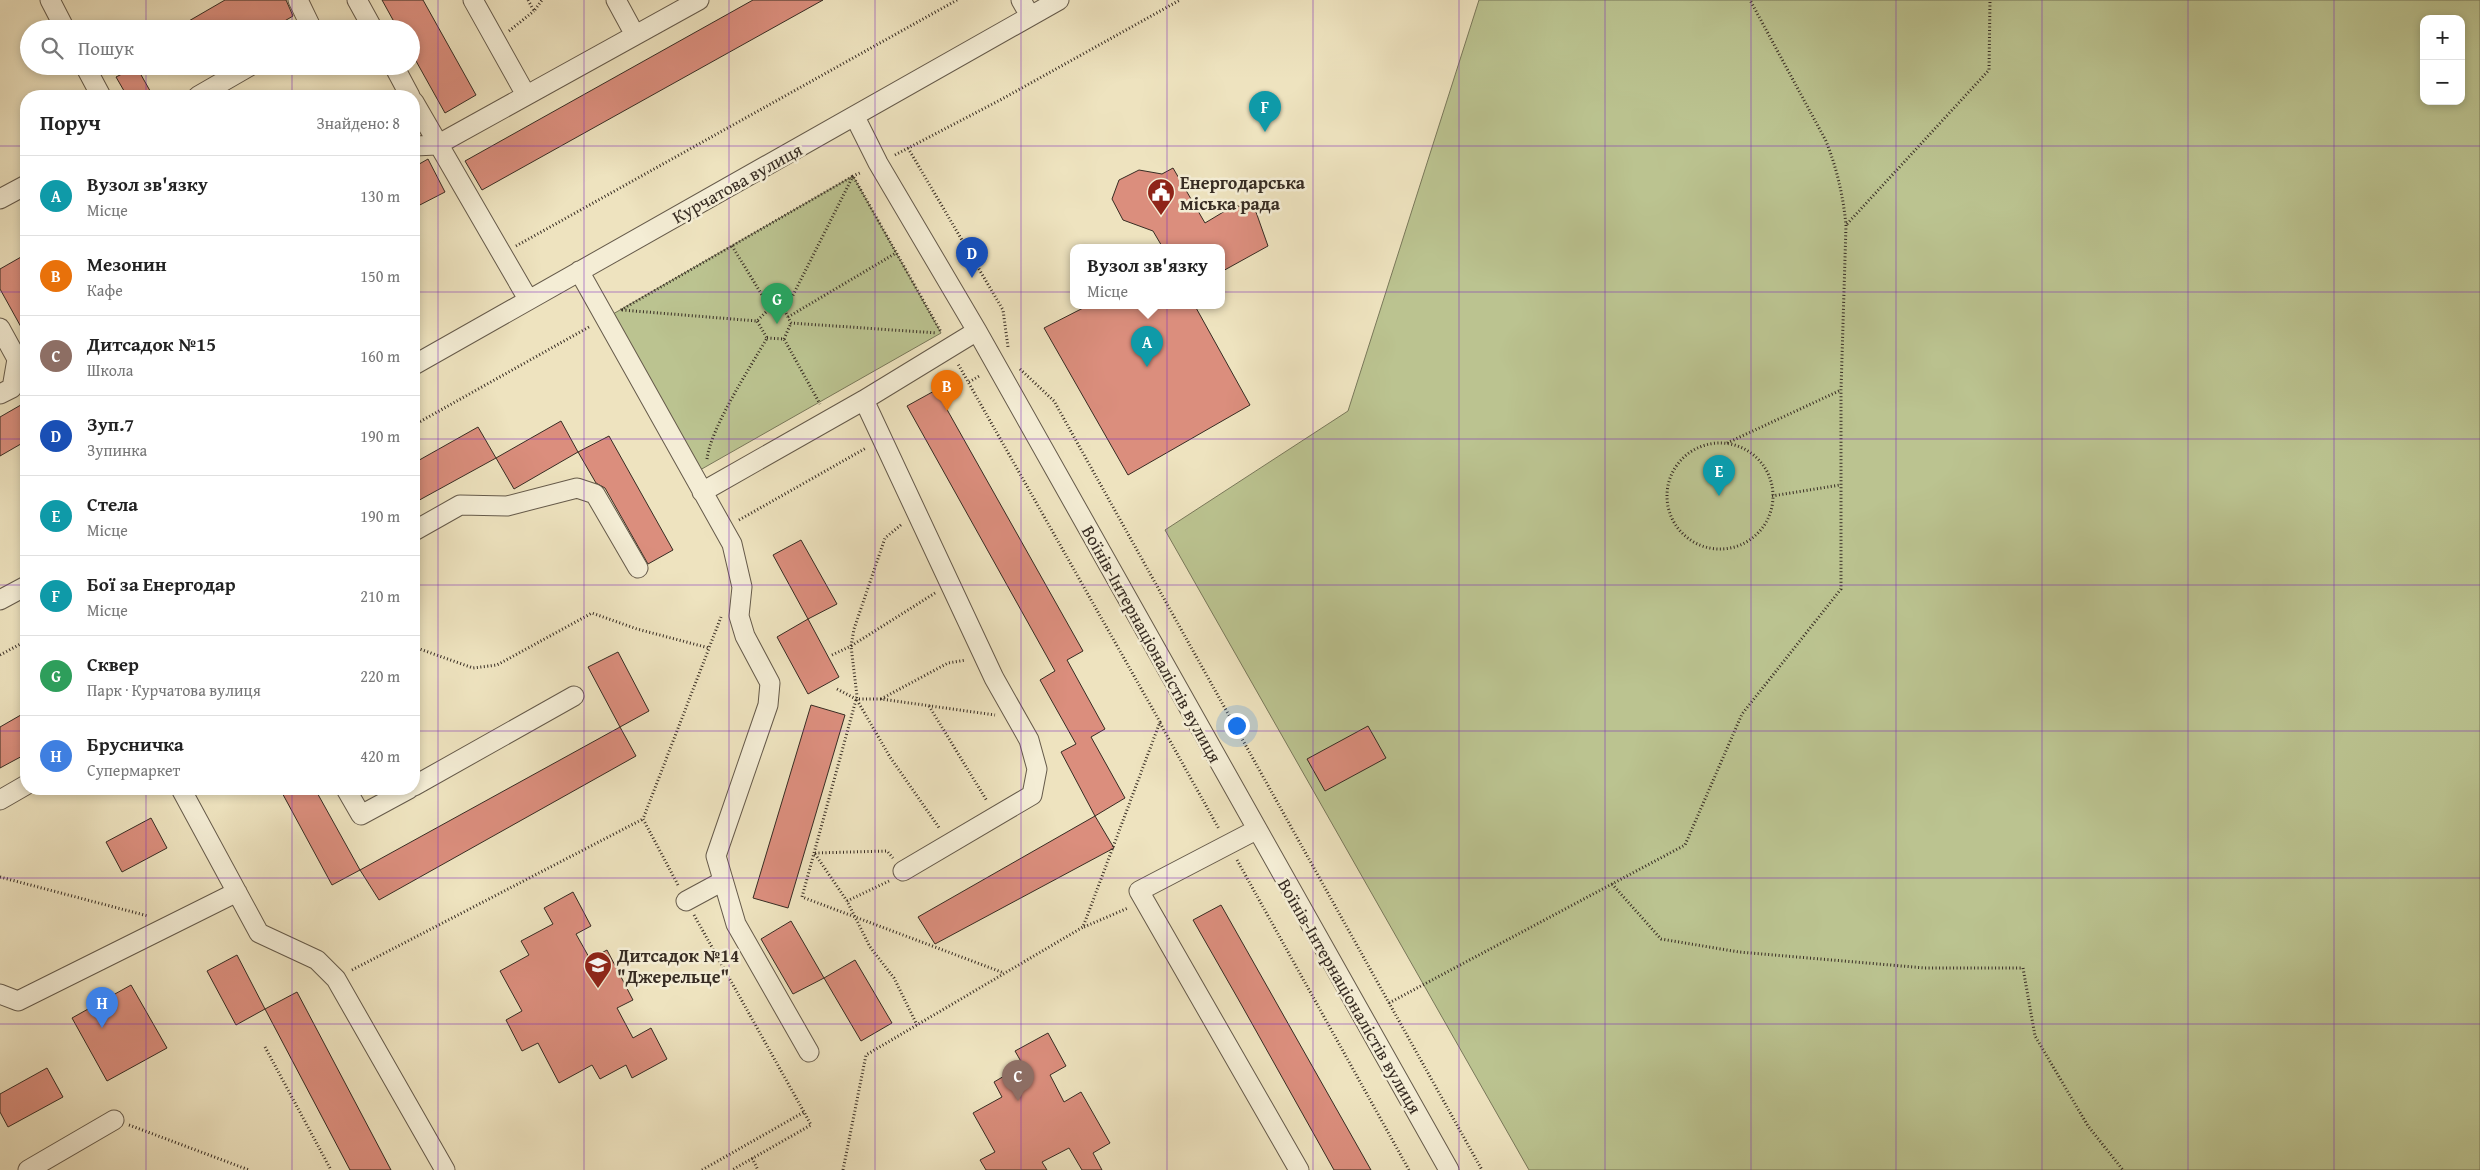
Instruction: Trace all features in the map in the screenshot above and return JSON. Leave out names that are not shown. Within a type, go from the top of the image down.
[{"type":"street","points":[[50,0],[61,20]]},
{"type":"street","points":[[298,0],[308,20]]},
{"type":"street","points":[[357,0],[368,20]]},
{"type":"street","points":[[473,0],[526,95]]},
{"type":"street","points":[[616,0],[636,35]]},
{"type":"street","points":[[420,146],[437,145],[700,0]]},
{"type":"street","name":"Курчатова вулиця","points":[[420,362],[855,117],[1026,8],[1059,0]]},
{"type":"street","points":[[90,75],[98,90]]},
{"type":"street","points":[[208,90],[234,75]]},
{"type":"street","points":[[399,75],[407,90]]},
{"type":"street","points":[[420,113],[528,300]]},
{"type":"street","name":"Воїнів-Інтернаціоналістів вулиця","points":[[855,117],[878,163],[977,331],[1256,830],[1449,1170]]},
{"type":"street","points":[[0,199],[20,188]]},
{"type":"street","points":[[579,271],[613,314],[702,492],[732,544],[742,587],[739,616],[745,636],[770,683],[768,706],[716,856],[736,924],[809,1052]]},
{"type":"street","points":[[0,328],[17,359],[12,388],[0,394]]},
{"type":"street","points":[[702,492],[864,400],[945,340],[977,331]]},
{"type":"street","points":[[864,400],[984,656],[1029,740],[1037,769],[1032,795],[903,871]]},
{"type":"street","points":[[420,528],[460,505],[507,506],[577,488],[595,494],[638,568]]},
{"type":"street","points":[[0,600],[20,589]]},
{"type":"street","points":[[420,783],[574,696]]},
{"type":"street","points":[[0,800],[20,788]]},
{"type":"street","points":[[184,795],[259,933],[317,960],[336,979],[445,1170]]},
{"type":"street","points":[[349,795],[361,815],[397,795]]},
{"type":"street","points":[[1256,830],[1140,891],[1299,1170]]},
{"type":"street","points":[[686,901],[723,881]]},
{"type":"street","points":[[0,994],[18,1001],[237,892]]},
{"type":"street","points":[[33,1169],[114,1120]]},
{"type":"path","points":[[528,0],[534,11]]},
{"type":"path","points":[[496,41],[534,11],[542,0]]},
{"type":"path","points":[[501,254],[957,0]]},
{"type":"path","points":[[420,422],[613,314],[853,176],[1002,99],[1180,0]]},
{"type":"path","points":[[1389,1003],[1685,846],[1742,714],[1841,590],[1841,390],[1846,225],[1840,182],[1826,142],[1750,0]]},
{"type":"path","points":[[1846,225],[1989,70],[1990,0]]},
{"type":"path","points":[[908,148],[1003,310],[1008,348]]},
{"type":"path","points":[[853,176],[1409,1170]]},
{"type":"path","points":[[785,311],[853,176]]},
{"type":"path","points":[[732,246],[770,308],[785,311]]},
{"type":"path","points":[[788,317],[896,253]]},
{"type":"path","points":[[613,314],[757,321],[770,308]]},
{"type":"path","points":[[785,311],[791,322]]},
{"type":"path","points":[[757,321],[767,338]]},
{"type":"path","points":[[791,322],[945,340]]},
{"type":"path","points":[[784,339],[791,322]]},
{"type":"path","points":[[702,492],[708,450],[725,414],[767,338]]},
{"type":"path","points":[[767,338],[784,339]]},
{"type":"path","points":[[784,339],[806,374],[828,420]]},
{"type":"path","points":[[1016,364],[1054,401],[1482,1170]]},
{"type":"path","points":[[1727,443],[1841,390]]},
{"type":"path","points":[[723,529],[844,459],[883,440]]},
{"type":"path","points":[[1727,443],[1743,448],[1757,458],[1768,472],[1772,508],[1765,525],[1752,538],[1736,546],[1718,549],[1700,545],[1685,536],[1674,523],[1668,507],[1667,490],[1671,474],[1680,460],[1694,449],[1710,444],[1727,443]]},
{"type":"path","points":[[1772,496],[1840,485]]},
{"type":"path","points":[[917,513],[885,538],[854,629],[851,646],[856,699],[802,897],[1004,973]]},
{"type":"path","points":[[832,655],[851,646],[950,584]]},
{"type":"path","points":[[420,649],[473,668],[497,665],[592,613],[637,629],[709,648]]},
{"type":"path","points":[[0,655],[20,643]]},
{"type":"path","points":[[881,699],[948,664],[984,656]]},
{"type":"path","points":[[837,689],[856,699],[881,699],[979,715],[1016,716]]},
{"type":"path","points":[[856,699],[890,757],[911,784],[930,816],[951,843]]},
{"type":"path","points":[[928,706],[996,816]]},
{"type":"path","points":[[1083,927],[1160,722]]},
{"type":"path","points":[[336,979],[643,819]]},
{"type":"path","points":[[815,853],[887,851],[903,871],[882,885],[847,901]]},
{"type":"path","points":[[815,853],[858,918],[870,947],[894,978],[917,1025]]},
{"type":"path","points":[[0,878],[175,923]]},
{"type":"path","points":[[1612,884],[1661,939],[1739,952],[1925,968],[2022,968],[2035,1036],[2088,1126],[2123,1170]]},
{"type":"path","points":[[844,1170],[866,1054],[1083,927],[1145,901]]},
{"type":"path","points":[[265,1047],[330,1170]]},
{"type":"path","points":[[702,1170],[804,1112],[811,1125],[732,1170]]},
{"type":"path","points":[[114,1120],[249,1170]]},
{"type":"path","points":[[752,1158],[758,1170]]},
{"type":"green space","points":[[1479,0],[2480,0],[2480,1170],[1529,1170],[1165,530],[1348,411]]},
{"type":"green space","points":[[853,176],[941,333],[700,470],[613,314]]},
{"type":"building","points":[[225,0],[286,0],[293,16],[286,20],[191,20]]},
{"type":"building","points":[[382,0],[423,0],[476,95],[445,113],[420,68],[420,20],[393,20]]},
{"type":"building","points":[[753,0],[823,0],[482,190],[465,161]]},
{"type":"building","points":[[120,75],[141,75],[150,90],[124,90],[116,77]]},
{"type":"building","points":[[428,159],[445,192],[420,205],[420,164]]},
{"type":"building","name":"Енергодарська міська рада","points":[[1173,168],[1205,223],[1235,205],[1256,212],[1268,246],[1225,270],[1225,244],[1161,244],[1153,231],[1123,220],[1112,199],[1119,180],[1139,170],[1162,174]]},
{"type":"building","points":[[20,258],[20,325],[0,289],[0,269]]},
{"type":"building","points":[[1081,309],[1197,309],[1250,405],[1128,475],[1044,328]]},
{"type":"building","points":[[936,390],[1083,651],[1067,660],[1105,729],[1091,737],[1125,798],[1095,816],[1061,752],[1076,744],[1040,680],[1055,671],[907,406]]},
{"type":"building","points":[[20,405],[20,444],[0,456],[0,417]]},
{"type":"building","points":[[561,421],[578,452],[514,489],[496,458]]},
{"type":"building","points":[[478,427],[496,458],[420,500],[420,460]]},
{"type":"building","points":[[609,436],[673,550],[648,564],[605,488],[596,483],[578,452]]},
{"type":"building","points":[[801,540],[837,604],[808,619],[773,555]]},
{"type":"building","points":[[808,619],[839,677],[808,694],[777,637]]},
{"type":"building","points":[[618,652],[649,711],[620,727],[588,667]]},
{"type":"building","points":[[811,705],[845,715],[788,908],[753,898]]},
{"type":"building","points":[[20,715],[20,757],[0,768],[0,727]]},
{"type":"building","points":[[1368,726],[1386,758],[1325,791],[1307,759]]},
{"type":"building","points":[[620,727],[636,756],[379,900],[360,870]]},
{"type":"building","points":[[283,795],[318,795],[360,870],[332,885]]},
{"type":"building","points":[[1095,816],[1114,848],[935,944],[918,917]]},
{"type":"building","points":[[151,818],[167,848],[122,872],[106,842]]},
{"type":"building","name":"Дитсадок №14 \"Джерельце\"","points":[[573,892],[591,926],[576,934],[590,959],[607,950],[633,1000],[617,1008],[633,1038],[651,1028],[667,1059],[632,1078],[626,1065],[600,1079],[592,1065],[559,1083],[538,1043],[522,1051],[506,1020],[522,1011],[500,971],[529,955],[521,941],[553,924],[544,908]]},
{"type":"building","points":[[1221,905],[1371,1170],[1334,1170],[1193,920]]},
{"type":"building","points":[[791,921],[824,978],[793,994],[761,939]]},
{"type":"building","points":[[237,955],[265,1009],[236,1025],[207,971]]},
{"type":"building","points":[[855,960],[892,1023],[861,1041],[824,978]]},
{"type":"building","points":[[131,985],[167,1048],[107,1081],[72,1018]]},
{"type":"building","points":[[297,992],[391,1170],[350,1170],[265,1009]]},
{"type":"building","points":[[1048,1033],[1066,1066],[1050,1075],[1064,1102],[1081,1092],[1110,1143],[1093,1153],[1102,1170],[1082,1170],[1069,1148],[1042,1162],[1047,1170],[986,1170],[980,1160],[995,1152],[973,1113],[1002,1097],[994,1082],[1023,1065],[1015,1051]]},
{"type":"building","points":[[47,1068],[63,1097],[8,1127],[0,1112],[0,1094]]},
{"type":"place","name":"Бої за Енергодар","points":[[1265,132]]},
{"type":"place","name":"Енергодарська міська рада","points":[[1161,216]]},
{"type":"place","name":"Зуп.7","points":[[972,278]]},
{"type":"place","name":"Сквер","points":[[777,324]]},
{"type":"place","name":"Вузол зв'язку","points":[[1147,367]]},
{"type":"place","name":"Мезонин","points":[[947,411]]},
{"type":"place","name":"Стела","points":[[1719,496]]},
{"type":"place","name":"Дитсадок №14 \"Джерельце\"","points":[[598,989]]},
{"type":"place","name":"Брусничка","points":[[102,1028]]},
{"type":"place","name":"Дитсадок №15","points":[[1018,1101]]}]
